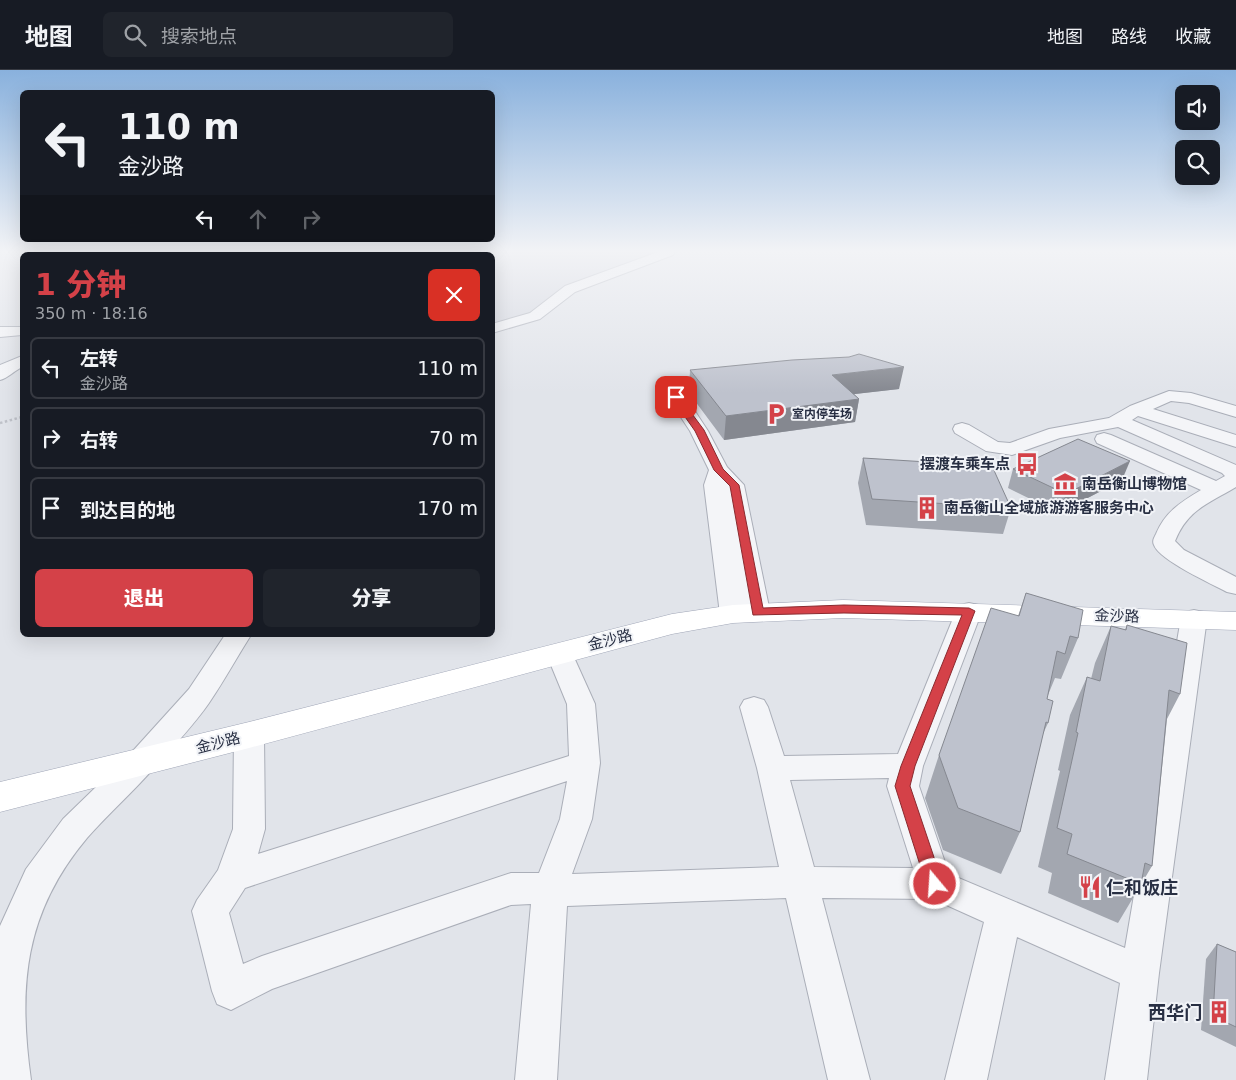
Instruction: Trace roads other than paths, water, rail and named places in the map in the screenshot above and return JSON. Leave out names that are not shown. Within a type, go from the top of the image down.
[{"type":"main road","name":"金沙路","points":[[0,797],[249,735],[559,652],[672,624],[745,613],[844,609],[969,611],[1236,621]]},
{"type":"street","points":[[495,328],[535,316],[557,299]]},
{"type":"street","points":[[0,332],[20,331]]},
{"type":"street","points":[[0,375],[5,368],[20,362]]},
{"type":"street","points":[[738,378],[685,383],[675,389],[674,393],[689,404],[719,470],[714,485],[745,613]]},
{"type":"street","points":[[962,429],[993,447],[1012,449],[1056,433],[1119,421],[1136,410],[1173,396],[1190,398],[1236,412]]},
{"type":"street","points":[[1136,410],[1236,441]]},
{"type":"street","points":[[1119,421],[1230,469],[1236,476],[1183,510],[1171,524],[1164,542],[1165,546],[1176,555],[1236,587]]},
{"type":"street","points":[[1104,439],[1216,489]]},
{"type":"street","points":[[935,884],[903,786],[908,766],[969,611]]},
{"type":"street","points":[[1126,1080],[1140,974],[1194,618]]},
{"type":"street","points":[[10,1080],[5,1039],[7,971],[18,926],[38,880],[75,829],[142,761],[199,696],[237,637]]},
{"type":"street","points":[[536,1080],[550,888],[576,819],[585,763],[581,704],[559,652]]},
{"type":"street","points":[[754,707],[772,768],[849,1080]]},
{"type":"street","points":[[249,735],[249,829],[232,877],[210,911],[231,991],[262,974],[511,889],[550,888],[566,890],[799,882],[935,884],[1140,974]]},
{"type":"street","points":[[232,877],[585,763]]},
{"type":"street","points":[[772,768],[908,766]]},
{"type":"street","points":[[966,1080],[1004,914]]},
{"type":"place","name":"室内停车场","points":[[776,414]]},
{"type":"place","name":"摆渡车乘车点","points":[[1027,464]]},
{"type":"place","name":"南岳衡山博物馆","points":[[1065,484]]},
{"type":"place","name":"南岳衡山全域旅游游客服务中心","points":[[927,508]]},
{"type":"place","name":"仁和饭庄","points":[[1090,887]]},
{"type":"place","name":"西华门","points":[[1219,1012]]}]
